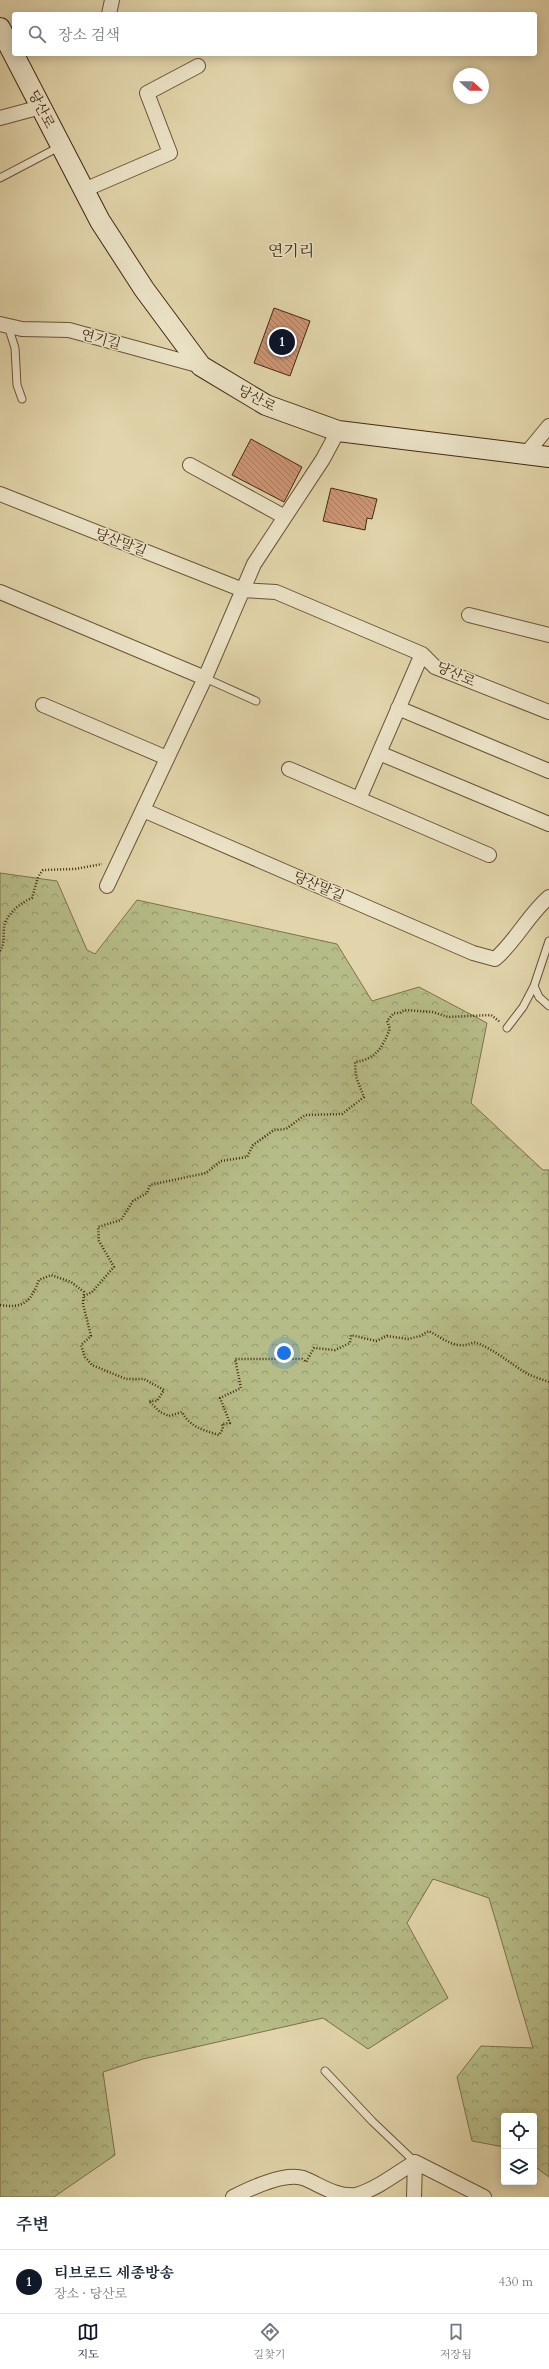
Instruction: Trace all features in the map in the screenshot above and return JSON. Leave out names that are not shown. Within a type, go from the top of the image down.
[{"type":"street","points":[[109,12],[112,0]]},
{"type":"street","name":"당산로","points":[[0,28],[12,51]]},
{"type":"street","name":"당산로","points":[[15,56],[100,221],[144,289],[201,366],[266,405],[295,417],[338,431],[549,458]]},
{"type":"street","points":[[84,190],[170,153],[147,93],[198,66]]},
{"type":"street","points":[[0,118],[41,107]]},
{"type":"street","name":"연기길","points":[[4,325],[22,328],[69,330],[201,366]]},
{"type":"street","points":[[525,455],[549,426]]},
{"type":"street","points":[[107,886],[205,678],[254,564],[323,459],[338,431]]},
{"type":"street","points":[[190,465],[285,517]]},
{"type":"street","name":"당산말길","points":[[0,494],[243,590],[276,592],[422,654]]},
{"type":"street","points":[[0,592],[205,678]]},
{"type":"street","points":[[469,615],[549,635]]},
{"type":"street","name":"당산로","points":[[359,799],[422,654],[435,667],[549,712]]},
{"type":"street","points":[[43,705],[168,758]]},
{"type":"street","points":[[398,708],[549,771]]},
{"type":"street","points":[[379,753],[549,824]]},
{"type":"street","points":[[289,769],[489,855]]},
{"type":"street","name":"당산말길","points":[[143,810],[473,953],[495,959],[506,949],[535,909],[549,897]]},
{"type":"street","points":[[232,2197],[256,2186],[284,2178],[302,2178],[339,2197],[356,2196],[415,2162]]},
{"type":"street","points":[[414,2197],[415,2162]]},
{"type":"street","points":[[415,2162],[484,2197]]},
{"type":"lane","points":[[0,178],[61,146]]},
{"type":"lane","points":[[4,325],[15,348],[17,385],[22,399]]},
{"type":"lane","points":[[205,678],[256,701]]},
{"type":"lane","points":[[507,1028],[523,1007],[534,986],[549,940]]},
{"type":"lane","points":[[534,986],[540,997],[549,1006]]},
{"type":"lane","points":[[325,2071],[372,2121],[415,2162]]},
{"type":"path","points":[[0,951],[4,939],[6,921],[19,905],[32,898],[38,877],[43,870],[75,869],[118,863]]},
{"type":"path","points":[[83,1296],[92,1292],[114,1267],[99,1241],[98,1227],[121,1220],[133,1201],[147,1193],[150,1185],[206,1173],[222,1161],[247,1157],[253,1145],[274,1130],[286,1129],[305,1115],[342,1114],[364,1097],[356,1077],[355,1062],[368,1060],[384,1045],[390,1029],[387,1021],[394,1013],[400,1013],[404,1010],[433,1012],[448,1017],[491,1015],[507,1028]]},
{"type":"path","points":[[0,1305],[20,1305],[32,1298],[39,1280],[51,1275],[72,1282],[84,1292],[83,1304],[92,1336],[81,1345],[85,1357],[92,1365],[126,1379],[144,1379],[164,1390],[157,1401],[149,1401],[160,1412],[169,1416],[182,1412],[187,1421],[200,1429],[219,1435],[223,1429],[222,1424],[230,1423],[220,1398],[241,1388],[235,1359],[302,1359],[306,1362],[314,1348],[335,1350],[350,1343],[351,1335],[376,1341],[387,1336],[408,1339],[428,1331],[455,1346],[466,1346],[474,1342],[481,1344],[517,1365],[522,1371],[549,1382]]},
{"type":"green space","points":[[0,873],[57,881],[87,950],[95,954],[137,900],[337,944],[372,1001],[419,987],[487,1023],[471,1103],[543,1170],[549,1170],[549,2177],[537,2168],[537,2113],[501,2113],[501,2146],[472,2141],[457,2077],[481,2046],[533,2048],[489,1898],[433,1879],[407,1923],[448,1998],[368,2049],[323,2018],[143,2059],[103,2072],[115,2155],[54,2197],[0,2197]]},
{"type":"building","points":[[274,308],[310,321],[290,376],[254,363]]},
{"type":"building","points":[[251,439],[302,467],[284,502],[232,475]]},
{"type":"building","points":[[331,488],[377,499],[372,519],[367,518],[365,530],[323,521]]},
{"type":"place","name":"티브로드 세종방송","points":[[282,342]]},
{"type":"district","name":"연기리","points":[[291,250]]}]
